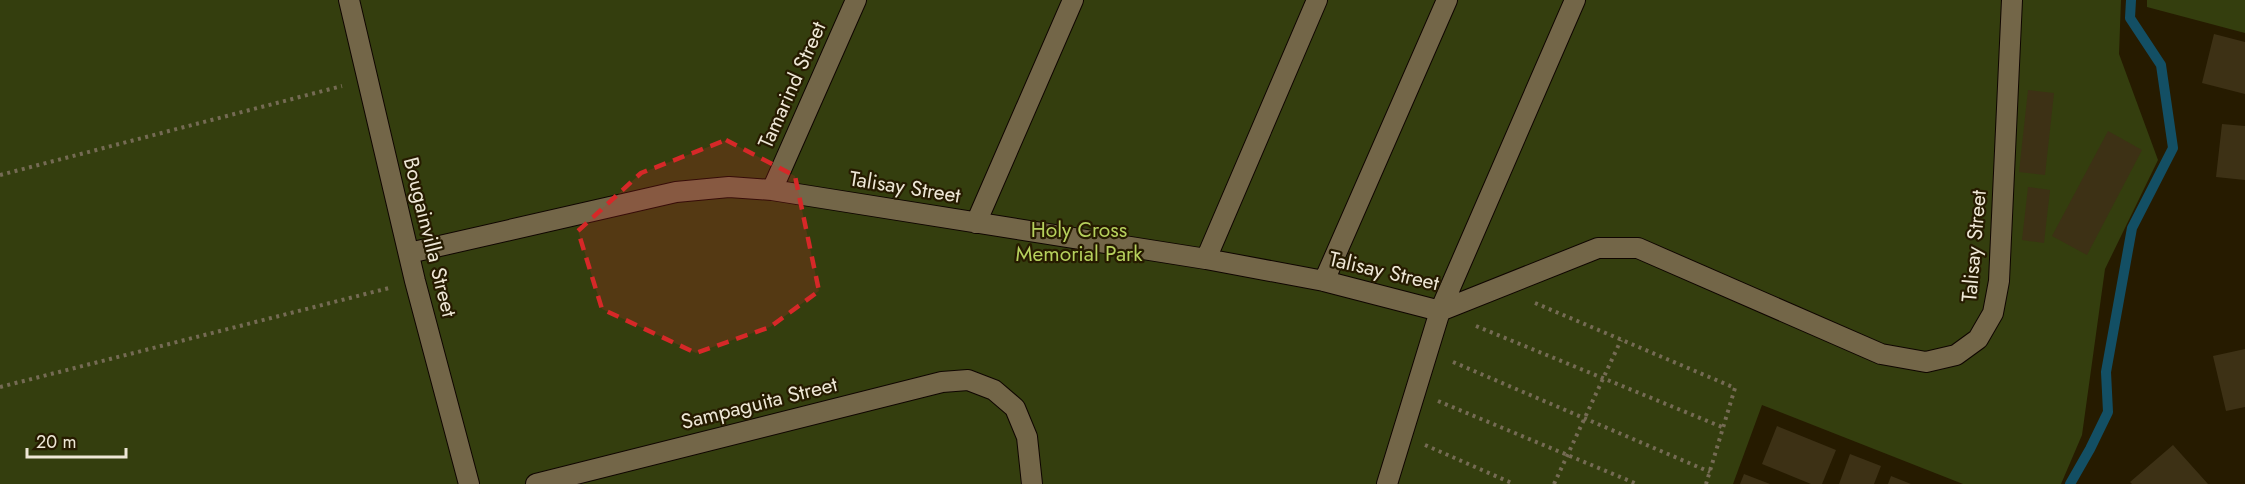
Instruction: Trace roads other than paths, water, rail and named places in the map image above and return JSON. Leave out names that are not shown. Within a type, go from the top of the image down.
[{"type":"lane","name":"Bougainvilla Street","points":[[349,0],[415,281],[469,484]]},
{"type":"lane","name":"Tamarind Street","points":[[772,190],[856,0]]},
{"type":"lane","points":[[976,223],[1073,0]]},
{"type":"lane","points":[[1206,259],[1317,0]]},
{"type":"lane","points":[[1324,281],[1447,0]]},
{"type":"lane","points":[[1387,484],[1440,311],[1575,0]]},
{"type":"lane","name":"Talisay Street","points":[[409,253],[676,192],[729,188],[772,190],[1206,259],[1324,281],[1440,311],[1598,248],[1638,248],[1881,354],[1926,363],[1956,356],[1978,339],[1993,314],[2000,281],[2012,0]]},
{"type":"lane","name":"Sampaguita Street","points":[[536,484],[942,382],[968,380],[994,390],[1015,408],[1027,437],[1032,484]]},
{"type":"waterway","points":[[2070,484],[2108,412],[2106,372],[2132,228],[2173,148],[2161,65],[2130,18],[2131,0]]},
{"type":"park label","name":"Holy Cross Memorial Park","points":[[1079,242]]}]
